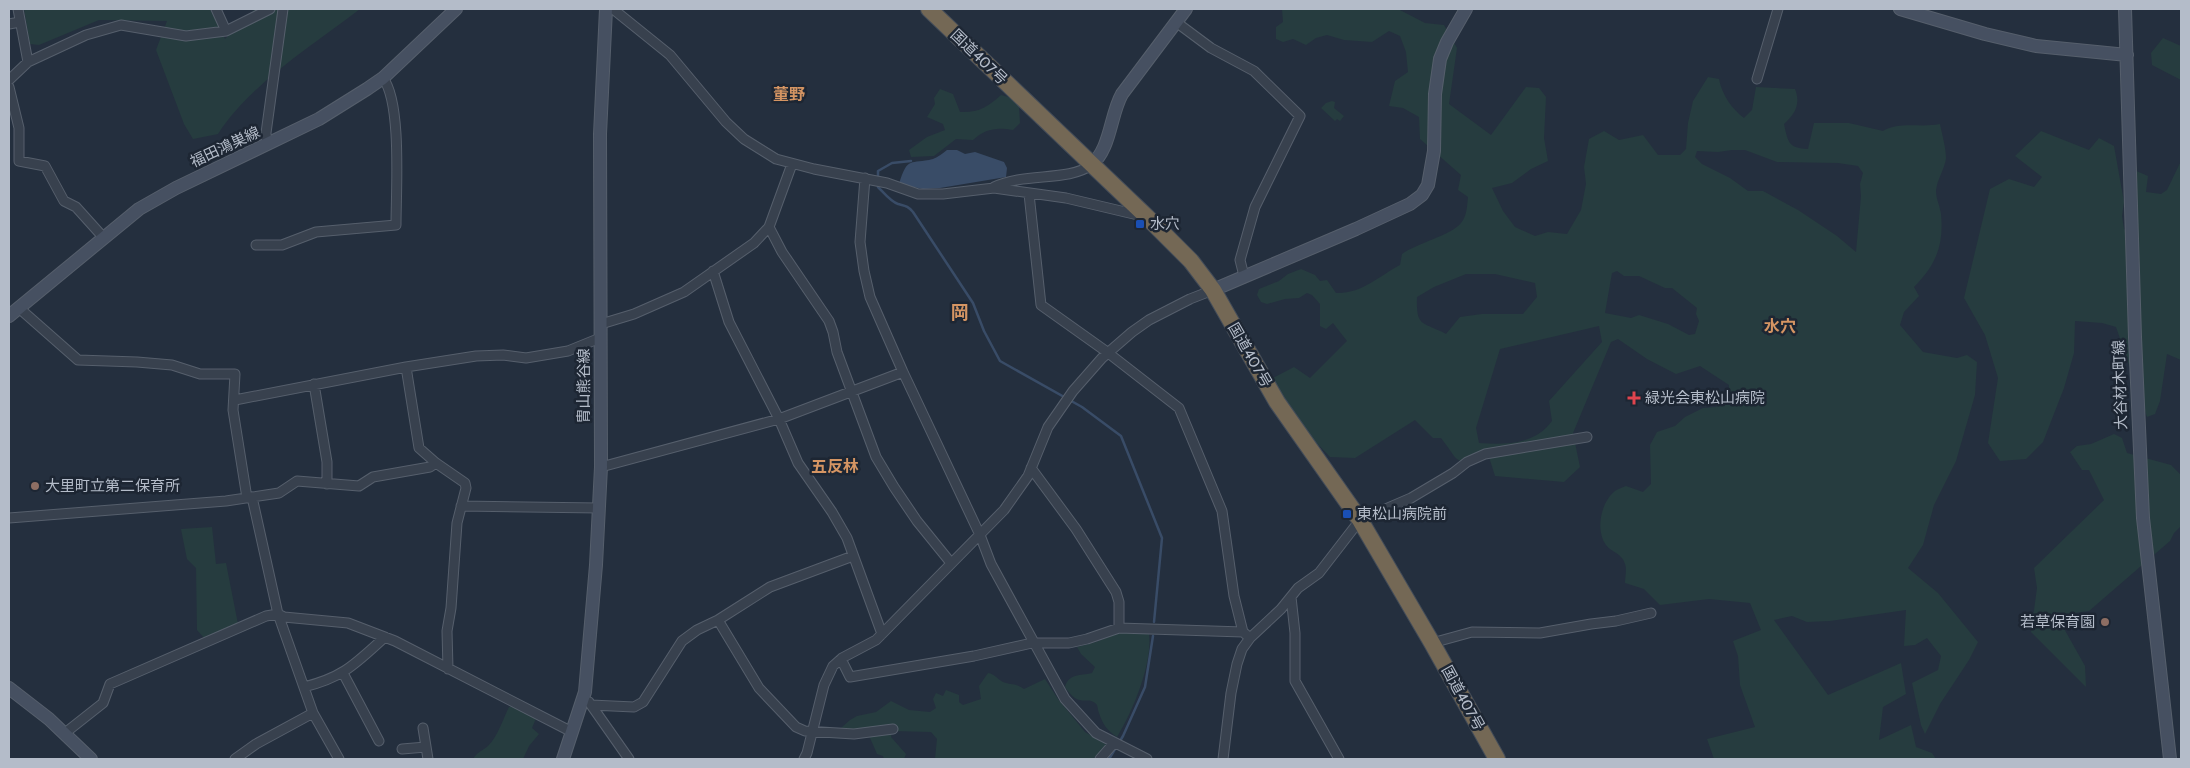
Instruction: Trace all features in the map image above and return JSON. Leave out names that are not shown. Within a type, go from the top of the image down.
[{"type":"highway","name":"国道407号","points":[[929,9],[1147,217],[1191,261],[1213,290],[1277,402],[1360,520],[1497,759]]},
{"type":"main road","name":"福田鴻巣線","points":[[14,312],[103,237],[153,201],[342,106],[383,78],[456,9]]},
{"type":"main road","name":"胄山熊谷線","points":[[563,759],[585,692],[599,508],[601,466],[600,134],[606,9]]},
{"type":"main road","points":[[1091,165],[1102,153],[1116,106],[1122,94],[1186,9]]},
{"type":"main road","points":[[1213,290],[1356,229],[1410,204],[1422,195],[1430,180],[1434,151],[1435,94],[1440,60],[1447,42],[1466,9]]},
{"type":"main road","points":[[1900,9],[1976,32],[2036,46],[2127,55]]},
{"type":"main road","name":"大谷材木町線","points":[[2125,9],[2134,328],[2143,509],[2170,759]]},
{"type":"main road","points":[[9,688],[65,733],[91,759]]},
{"type":"street","points":[[18,9],[28,62]]},
{"type":"street","points":[[216,9],[226,31]]},
{"type":"street","points":[[9,80],[28,62],[86,35],[121,25],[186,36],[226,31],[270,9]]},
{"type":"street","points":[[267,145],[266,133],[283,9]]},
{"type":"street","points":[[613,9],[670,55],[707,102],[744,139],[769,155],[792,164],[887,183],[918,194],[933,195],[994,188],[1020,178],[1071,174],[1085,170],[1091,165]]},
{"type":"street","points":[[1757,78],[1778,9]]},
{"type":"street","points":[[9,24],[20,22]]},
{"type":"street","points":[[1176,22],[1211,48],[1254,71],[1300,116],[1255,207],[1240,260],[1244,276]]},
{"type":"street","points":[[256,245],[282,245],[316,232],[396,225],[395,125],[389,88],[383,78]]},
{"type":"street","points":[[9,87],[19,128],[19,161],[45,166],[64,201],[76,207],[103,237]]},
{"type":"street","points":[[601,324],[661,304],[684,292],[754,243],[769,228],[792,164]]},
{"type":"street","points":[[864,178],[860,224],[864,271],[876,314],[980,535],[991,564],[1032,642],[1065,699],[1096,733],[1148,759]]},
{"type":"street","points":[[994,188],[1066,198],[1147,217]]},
{"type":"street","points":[[1029,194],[1041,305],[1107,352],[1179,408],[1222,511],[1234,596],[1246,635],[1231,693],[1224,759]]},
{"type":"street","points":[[769,228],[782,252],[829,321],[837,352],[876,457],[917,521],[950,563]]},
{"type":"street","points":[[713,271],[729,322],[779,419],[798,463],[832,512],[847,538],[882,634]]},
{"type":"street","points":[[804,759],[828,675],[840,659],[876,640],[1008,505],[1031,468],[1048,427],[1073,392],[1107,352],[1132,332],[1157,316],[1190,299],[1213,290]]},
{"type":"street","points":[[14,312],[78,360],[172,365],[200,374],[235,374],[233,410],[250,497],[278,614],[313,713],[338,759]]},
{"type":"street","points":[[235,400],[406,367],[476,356],[503,355],[526,358],[568,350],[600,338]]},
{"type":"street","points":[[406,367],[419,448],[465,483],[466,488],[457,522],[447,630],[448,669]]},
{"type":"street","points":[[601,466],[779,419],[902,372]]},
{"type":"street","points":[[314,384],[327,462],[327,484]]},
{"type":"street","points":[[840,659],[850,677],[974,656],[1032,642],[1069,643],[1119,628],[1246,635],[1291,597],[1298,588],[1319,573],[1360,520],[1411,498],[1467,462],[1485,454],[1587,437]]},
{"type":"street","points":[[9,518],[250,497],[284,491],[297,481],[359,486],[373,477],[430,467],[436,462]]},
{"type":"street","points":[[1031,468],[1076,529],[1116,592],[1119,602],[1119,628]]},
{"type":"street","points":[[461,506],[599,508]]},
{"type":"street","points":[[591,705],[634,707],[643,702],[682,641],[697,630],[718,620],[780,583],[853,556]]},
{"type":"street","points":[[1291,597],[1295,632],[1295,682],[1339,759]]},
{"type":"street","points":[[1432,643],[1472,632],[1540,633],[1616,621],[1651,613]]},
{"type":"street","points":[[65,733],[103,703],[110,684],[266,616],[278,614],[284,617],[348,623],[385,637],[448,669],[471,678],[500,696],[539,713],[572,732]]},
{"type":"street","points":[[718,620],[759,688],[796,727],[805,731],[854,734],[893,729]]},
{"type":"street","points":[[304,687],[327,681],[343,673],[385,637]]},
{"type":"street","points":[[343,673],[379,740]]},
{"type":"street","points":[[585,692],[591,705],[629,759]]},
{"type":"street","points":[[235,759],[256,744],[313,713]]},
{"type":"street","points":[[423,728],[428,759]]},
{"type":"street","points":[[1100,759],[1114,743]]},
{"type":"street","points":[[402,749],[426,747]]},
{"type":"green space","points":[[24,9],[210,9],[225,39],[255,9],[360,9],[283,66],[247,98],[218,134],[193,139],[184,124],[156,50],[167,21],[99,20],[39,45],[30,44]]},
{"type":"green space","points":[[1282,9],[1398,9],[1425,23],[1444,25],[1457,48],[1449,104],[1491,135],[1526,87],[1539,88],[1546,97],[1544,138],[1548,161],[1531,169],[1512,183],[1492,188],[1503,211],[1515,227],[1535,236],[1548,232],[1567,234],[1581,210],[1586,184],[1584,167],[1589,139],[1604,131],[1619,140],[1643,135],[1658,155],[1680,155],[1686,149],[1688,123],[1693,101],[1708,77],[1719,79],[1722,91],[1728,101],[1744,118],[1752,110],[1756,87],[1795,89],[1797,94],[1796,108],[1784,124],[1788,140],[1796,147],[1808,149],[1814,123],[1849,123],[1883,131],[1903,125],[1940,124],[1946,158],[1936,191],[1942,225],[1940,245],[1928,271],[1914,287],[1919,296],[1904,312],[1900,325],[1923,352],[1957,358],[1967,355],[1977,362],[1975,395],[1956,461],[1934,505],[1923,545],[1908,568],[1938,593],[1978,642],[1969,660],[1940,704],[1925,734],[1921,725],[1912,683],[1938,670],[1941,656],[1927,638],[1915,645],[1904,646],[1906,610],[1830,621],[1807,622],[1792,616],[1774,620],[1828,695],[1901,663],[1906,694],[1883,707],[1879,740],[1911,725],[1916,747],[1932,753],[1936,759],[1714,759],[1707,739],[1755,727],[1740,685],[1738,656],[1733,641],[1761,630],[1750,603],[1709,599],[1660,605],[1644,589],[1625,583],[1626,568],[1624,560],[1606,545],[1600,524],[1606,502],[1615,491],[1626,486],[1643,492],[1651,484],[1650,445],[1657,432],[1675,426],[1685,417],[1703,408],[1716,407],[1728,397],[1729,385],[1700,366],[1676,374],[1647,359],[1618,339],[1611,342],[1573,433],[1580,467],[1564,482],[1495,476],[1489,457],[1469,461],[1459,460],[1441,438],[1433,438],[1415,420],[1355,458],[1330,457],[1310,436],[1271,379],[1294,367],[1310,378],[1347,341],[1333,323],[1326,329],[1320,326],[1320,304],[1312,295],[1307,293],[1299,298],[1285,299],[1267,304],[1261,302],[1257,295],[1259,289],[1301,269],[1315,275],[1320,281],[1327,280],[1336,293],[1354,291],[1370,284],[1400,265],[1402,254],[1450,232],[1461,223],[1466,211],[1468,197],[1458,190],[1461,175],[1420,139],[1419,117],[1403,108],[1389,106],[1395,81],[1408,72],[1406,52],[1400,36],[1389,31],[1372,42],[1344,40],[1327,35],[1316,38],[1306,45],[1293,39],[1283,42],[1276,39],[1276,27],[1283,22]],"holes":[[[1745,150],[1777,162],[1838,163],[1858,166],[1863,173],[1860,184],[1861,196],[1856,252],[1837,236],[1798,210],[1763,191],[1748,191],[1730,178],[1702,164],[1695,157],[1697,151]],[[1617,271],[1624,276],[1639,276],[1665,288],[1672,288],[1697,308],[1696,314],[1699,321],[1695,334],[1689,335],[1668,324],[1639,315],[1631,318],[1605,313],[1612,273]],[[1466,274],[1495,274],[1535,283],[1537,297],[1523,314],[1482,314],[1460,317],[1446,334],[1426,325],[1419,319],[1417,297],[1434,287]],[[1599,326],[1602,342],[1549,401],[1552,421],[1545,429],[1529,439],[1520,441],[1500,444],[1479,443],[1476,428],[1500,349]]]},
{"type":"green space","points":[[2163,38],[2181,46],[2181,80],[2152,65],[2151,53]]},
{"type":"green space","points":[[940,89],[953,94],[960,112],[982,108],[992,103],[1001,95],[1012,98],[1019,106],[1020,123],[1013,130],[991,130],[982,133],[973,140],[956,139],[934,156],[911,157],[909,150],[927,137],[945,130],[943,124],[927,117],[935,104],[934,98]]},
{"type":"green space","points":[[1335,102],[1334,108],[1344,116],[1340,121],[1337,119],[1335,121],[1321,108],[1326,103]]},
{"type":"green space","points":[[2041,131],[2089,150],[2099,138],[2114,146],[2124,202],[2122,216],[2124,229],[2135,234],[2134,170],[2148,176],[2146,192],[2161,194],[2167,190],[2181,161],[2181,360],[2167,354],[2160,401],[2155,414],[2147,417],[2116,327],[2102,323],[2075,321],[2074,353],[2064,388],[2043,442],[2026,459],[2000,461],[1988,443],[1998,378],[1985,335],[1964,298],[1990,189],[2009,179],[2034,187],[2042,177],[2015,156]]},
{"type":"green space","points":[[2114,434],[2122,438],[2127,453],[2171,465],[2181,475],[2181,526],[2174,533],[2170,541],[2089,611],[2074,613],[2062,625],[2085,666],[2086,687],[2031,632],[2037,588],[2034,568],[2104,500],[2089,470],[2082,470],[2070,452],[2077,446],[2091,444]]},
{"type":"green space","points":[[212,527],[216,564],[226,563],[238,624],[205,639],[197,630],[196,568],[187,559],[181,529]]},
{"type":"green space","points":[[1121,632],[1149,634],[1149,646],[1145,673],[1135,702],[1117,737],[1104,724],[1094,702],[1075,698],[1065,687],[1072,677],[1092,673],[1095,667],[1081,654],[1077,647]]},
{"type":"green space","points":[[988,673],[1003,682],[1024,689],[1045,679],[1058,699],[1085,732],[1107,745],[1093,759],[935,759],[937,739],[931,732],[892,731],[891,737],[906,754],[904,759],[884,759],[883,756],[877,754],[867,731],[844,731],[841,728],[857,716],[876,712],[891,701],[909,710],[930,712],[936,708],[933,699],[936,693],[943,696],[946,690],[959,695],[959,702],[963,705],[981,699],[979,686]]},
{"type":"green space","points":[[509,707],[515,707],[525,713],[537,716],[532,728],[539,734],[529,746],[523,759],[473,759],[492,742]]},
{"type":"water","points":[[947,150],[957,150],[965,154],[975,152],[1004,162],[1007,168],[1006,177],[940,188],[923,189],[899,184],[908,165],[933,159]]},
{"type":"waterway","points":[[878,179],[878,171],[892,163],[911,161]]},
{"type":"waterway","points":[[878,184],[878,187],[890,199],[895,203],[908,207],[913,212],[973,303],[984,331],[1000,361],[1082,407],[1121,436],[1162,538],[1154,622]]},
{"type":"waterway","points":[[1109,759],[1123,736],[1145,687],[1153,636]]},
{"type":"place","name":"水穴","points":[[1140,224]]},
{"type":"place","name":"緑光会東松山病院","points":[[1634,398]]},
{"type":"place","name":"大里町立第二保育所","points":[[35,486]]},
{"type":"place","name":"東松山病院前","points":[[1347,514]]},
{"type":"place","name":"若草保育園","points":[[2105,622]]},
{"type":"district","name":"董野","points":[[789,94]]},
{"type":"district","name":"岡","points":[[960,313]]},
{"type":"district","name":"水穴","points":[[1780,326]]},
{"type":"district","name":"五反林","points":[[835,466]]}]
